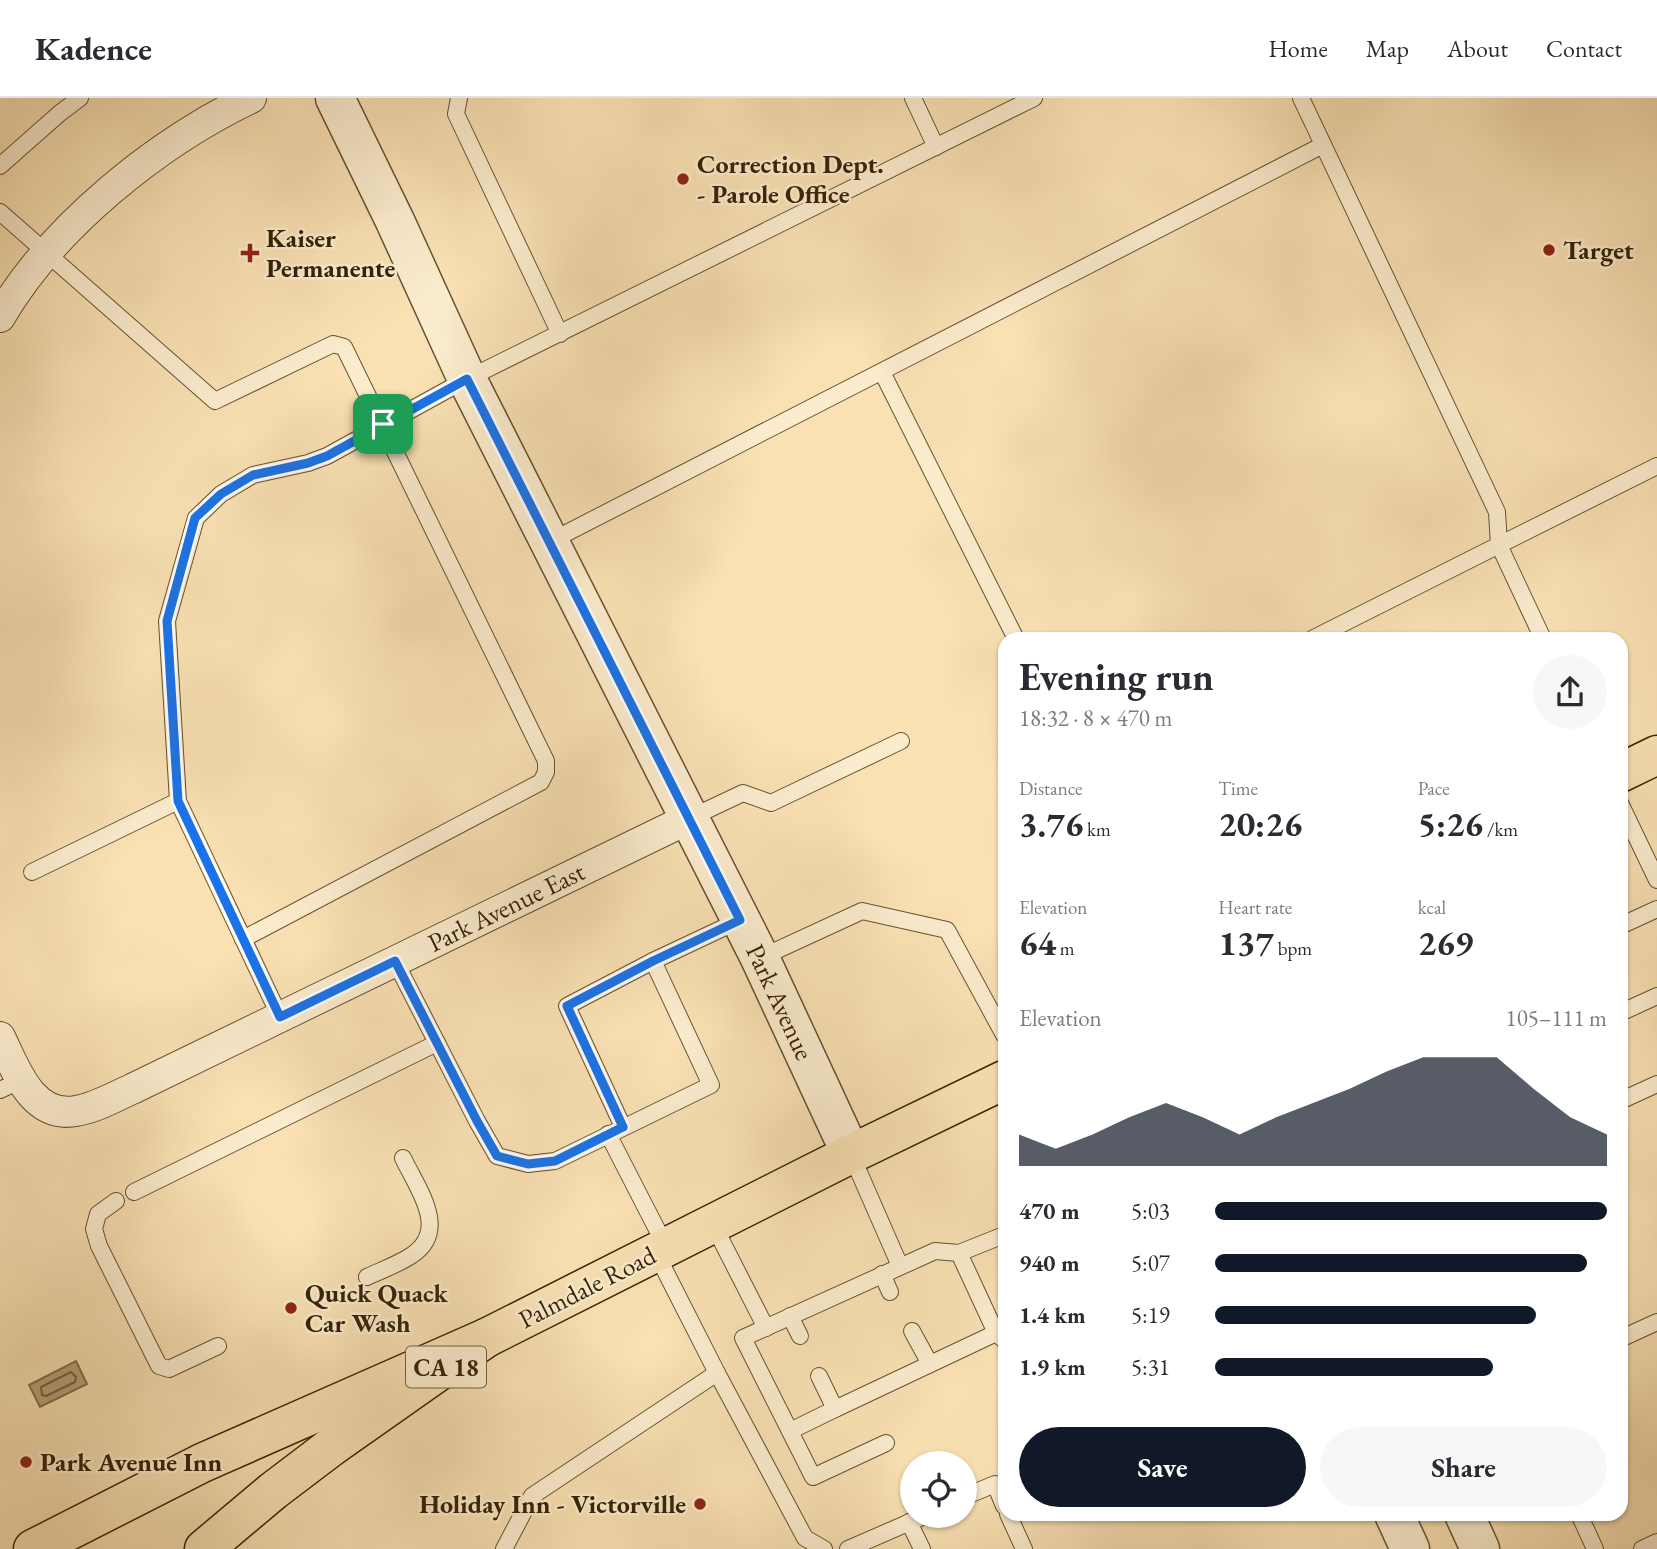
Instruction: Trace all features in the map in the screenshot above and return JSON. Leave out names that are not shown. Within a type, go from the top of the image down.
[{"type":"highway","points":[[1628,769],[1657,755]]},
{"type":"highway","name":"Palmdale Road","points":[[204,1549],[331,1447],[486,1339],[851,1154],[998,1083]]},
{"type":"highway","points":[[33,1549],[202,1464],[486,1339]]},
{"type":"street","points":[[0,317],[74,223],[126,176],[215,116],[251,98]]},
{"type":"street","name":"Park Avenue","points":[[334,98],[395,221],[467,379],[760,958],[851,1154]]},
{"type":"street","name":"Park Avenue East","points":[[10,1085],[55,1110],[74,1112],[98,1104],[688,819]]},
{"type":"street","points":[[0,1037],[10,1085]]},
{"type":"street","points":[[1397,1521],[1410,1549]]},
{"type":"street","points":[[1467,1521],[1480,1549]]},
{"type":"lane","points":[[0,166],[80,98]]},
{"type":"lane","points":[[459,98],[456,114],[559,334]]},
{"type":"lane","points":[[913,98],[936,146]]},
{"type":"lane","points":[[280,1017],[178,801],[167,621],[195,518],[221,494],[253,475],[327,456],[467,379],[1034,98]]},
{"type":"lane","points":[[1301,98],[1497,512],[1499,545],[1540,632]]},
{"type":"lane","points":[[549,542],[1324,145]]},
{"type":"lane","points":[[0,212],[215,401],[332,344],[344,347],[546,761],[546,772],[541,782],[243,939]]},
{"type":"lane","points":[[882,372],[1012,632]]},
{"type":"lane","points":[[1325,632],[1657,466]]},
{"type":"lane","points":[[688,819],[743,793],[771,803],[901,741]]},
{"type":"lane","points":[[32,872],[178,801]]},
{"type":"lane","points":[[1628,820],[1657,880]]},
{"type":"lane","points":[[1628,922],[1657,909]]},
{"type":"lane","points":[[760,958],[862,911],[947,930],[998,1024]]},
{"type":"lane","points":[[740,920],[567,1006],[661,1250],[717,1373],[805,1538],[824,1549]]},
{"type":"lane","points":[[395,961],[497,1156],[528,1164],[555,1161],[711,1085],[653,961]]},
{"type":"lane","points":[[1628,1009],[1657,996]]},
{"type":"lane","points":[[134,1192],[437,1043]]},
{"type":"lane","points":[[1628,1097],[1657,1084]]},
{"type":"lane","points":[[851,1154],[900,1266]]},
{"type":"lane","points":[[367,1277],[412,1255],[424,1245],[431,1230],[430,1212],[402,1158]]},
{"type":"lane","points":[[116,1201],[98,1214],[94,1229],[99,1246],[159,1367],[169,1369],[218,1346]]},
{"type":"lane","points":[[712,1224],[766,1328]]},
{"type":"lane","points":[[886,1443],[813,1477],[743,1338],[935,1251],[959,1253],[998,1237]]},
{"type":"lane","points":[[959,1253],[998,1332]]},
{"type":"lane","points":[[882,1274],[890,1292]]},
{"type":"lane","points":[[790,1316],[800,1336]]},
{"type":"lane","points":[[1628,1335],[1657,1322]]},
{"type":"lane","points":[[912,1331],[930,1364]]},
{"type":"lane","points":[[790,1431],[930,1364],[998,1337]]},
{"type":"lane","points":[[504,1549],[533,1496],[717,1373]]},
{"type":"lane","points":[[819,1376],[835,1409]]},
{"type":"lane","points":[[977,1492],[995,1484],[998,1491]]},
{"type":"lane","points":[[1011,1521],[1024,1549]]},
{"type":"lane","points":[[1582,1521],[1595,1549]]},
{"type":"lane","points":[[848,1549],[900,1526]]},
{"type":"lane","points":[[918,1528],[922,1549]]},
{"type":"lane","points":[[1642,1549],[1657,1542]]},
{"type":"water","points":[[76,1361],[87,1384],[40,1407],[29,1385]]},
{"type":"place","name":"Correction Dept. - Parole Office","points":[[683,179]]},
{"type":"place","name":"Target","points":[[1549,250]]},
{"type":"place","name":"Kaiser Permanente","points":[[250,253]]},
{"type":"place","name":"Quick Quack Car Wash","points":[[291,1308]]},
{"type":"place","name":"Park Avenue Inn","points":[[26,1462]]},
{"type":"place","name":"Holiday Inn - Victorville","points":[[700,1504]]},
{"type":"route","points":[[467,379],[740,920],[567,1006],[623,1127],[555,1161],[528,1164],[497,1156],[395,961],[280,1017],[178,801],[167,621],[195,518],[221,494],[253,475],[327,456],[383,424],[467,379]]}]
